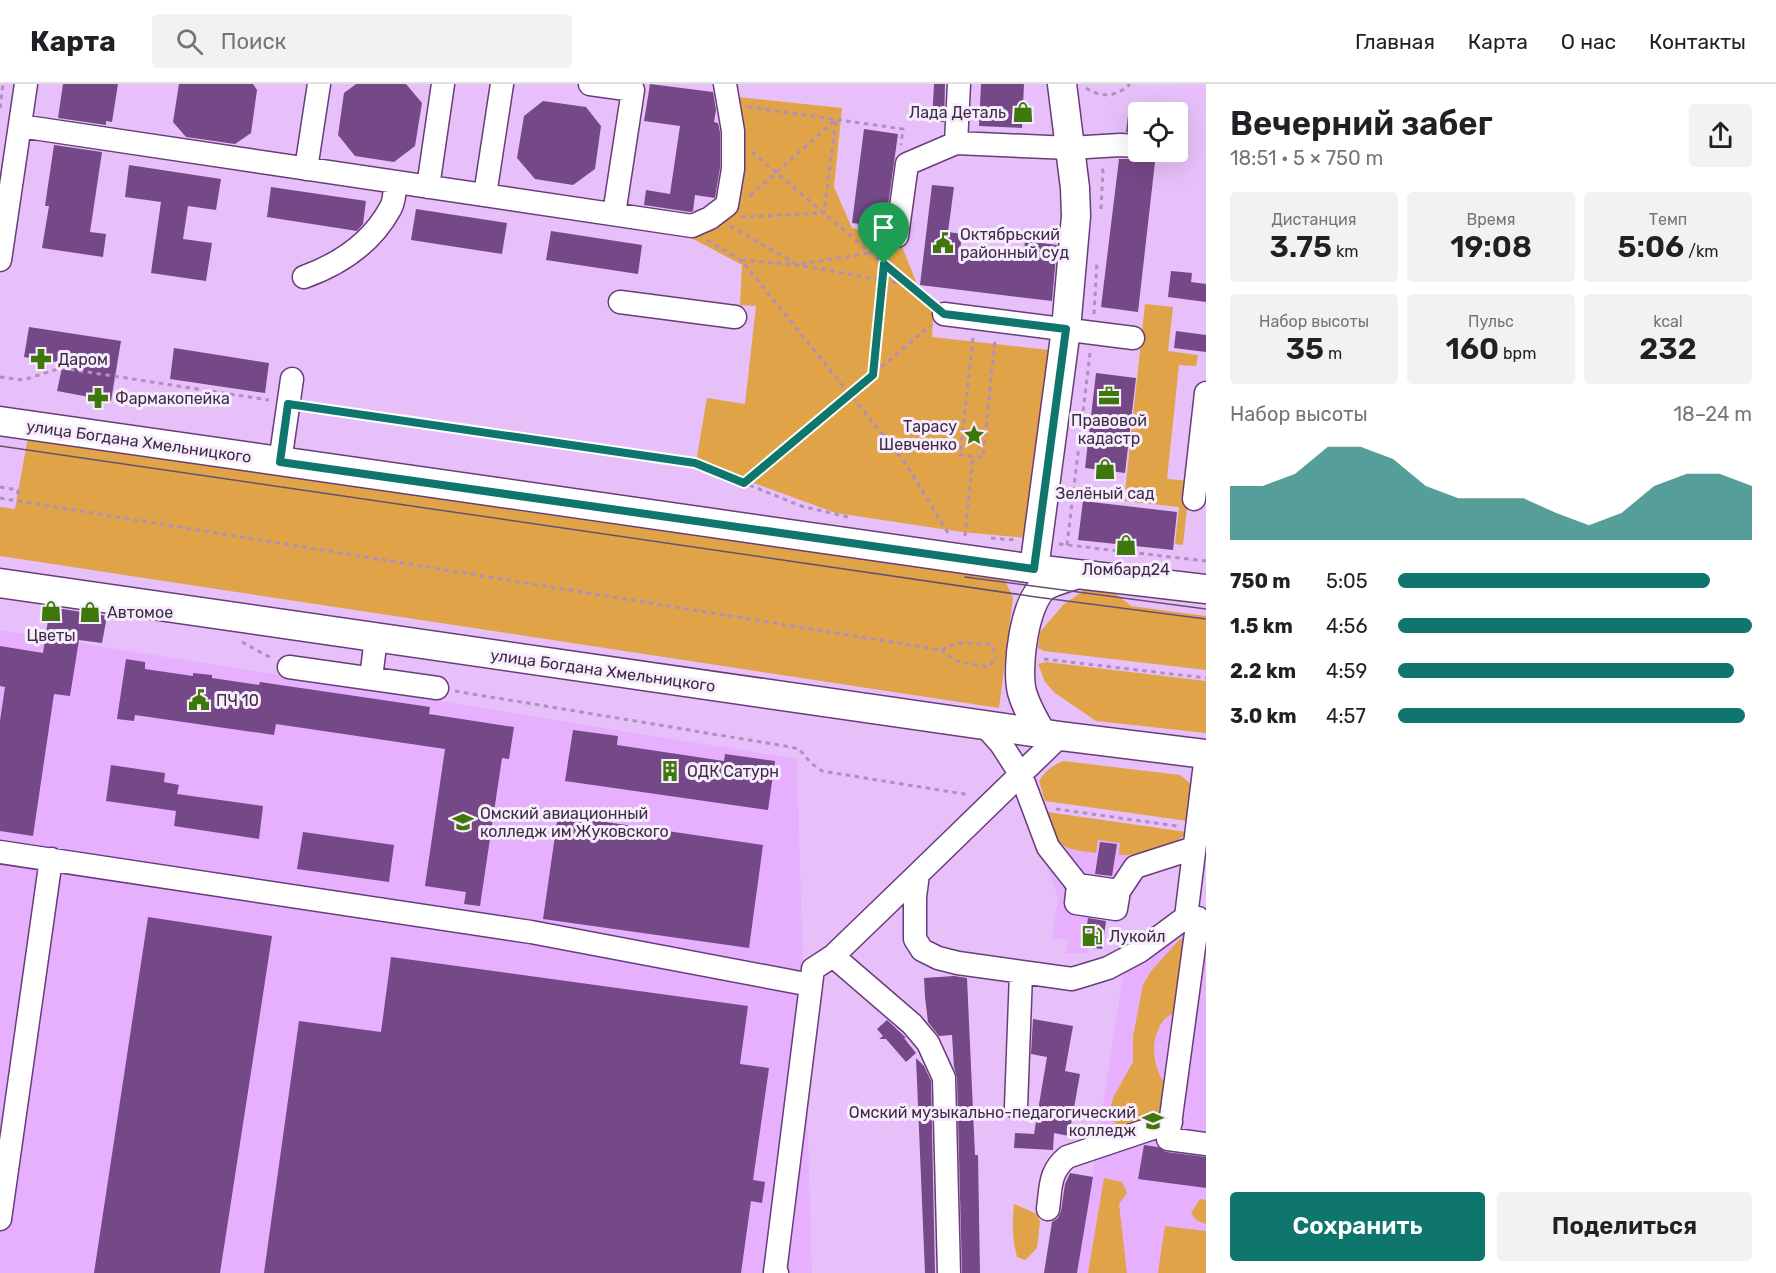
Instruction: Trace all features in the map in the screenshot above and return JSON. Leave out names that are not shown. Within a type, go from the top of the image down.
[{"type":"main road","points":[[1034,569],[1066,329],[1076,216],[1062,84]]},
{"type":"main road","name":"улица Богдана Хмельницкого","points":[[0,421],[1034,569],[1206,590]]},
{"type":"main road","points":[[1051,735],[1028,708],[1020,683],[1026,623],[1030,609],[1042,588],[1077,574]]},
{"type":"main road","name":"улица Богдана Хмельницкого","points":[[0,583],[986,726],[1206,754]]},
{"type":"street","points":[[0,260],[13,128],[26,84]]},
{"type":"street","points":[[306,169],[319,84]]},
{"type":"street","points":[[428,187],[443,84]]},
{"type":"street","points":[[485,195],[502,84]]},
{"type":"street","points":[[590,84],[633,90],[614,214]]},
{"type":"street","points":[[956,142],[959,84]]},
{"type":"street","points":[[13,128],[692,226],[710,218],[727,205],[733,169],[733,136],[727,94]]},
{"type":"street","points":[[892,240],[907,164],[956,142],[1070,148],[1128,145]]},
{"type":"street","points":[[304,277],[336,264],[362,246],[392,208],[396,182]]},
{"type":"street","points":[[620,302],[735,317]]},
{"type":"street","points":[[944,314],[1133,338]]},
{"type":"street","points":[[280,462],[292,379]]},
{"type":"street","points":[[1194,499],[1203,439],[1206,393]]},
{"type":"street","points":[[371,678],[376,638]]},
{"type":"street","points":[[289,667],[437,688]]},
{"type":"street","points":[[986,726],[1021,775],[1048,847],[1078,885],[1076,903],[1116,909],[1119,891],[1135,867],[1195,838]]},
{"type":"street","points":[[777,1273],[775,1272],[812,977],[1021,775],[1051,735]]},
{"type":"street","points":[[1206,754],[1195,838],[1197,918],[1168,1139],[1206,1144]]},
{"type":"street","points":[[0,852],[812,977]]},
{"type":"street","points":[[0,1219],[51,859]]},
{"type":"street","points":[[918,874],[915,897],[915,939],[922,950],[938,958],[1021,973],[1072,980],[1108,968],[1197,918]]},
{"type":"street","points":[[833,956],[912,1024],[928,1043],[944,1078],[949,1273]]},
{"type":"street","points":[[1016,1107],[1021,973]]},
{"type":"street","points":[[1048,1209],[1054,1173],[1057,1166],[1067,1157],[1171,1122]]},
{"type":"path","points":[[0,108],[3,84]]},
{"type":"path","points":[[1085,84],[1086,88],[1096,95],[1112,95],[1130,84]]},
{"type":"path","points":[[727,94],[836,119],[903,129],[900,148]]},
{"type":"path","points":[[743,202],[836,119]]},
{"type":"path","points":[[824,213],[836,119]]},
{"type":"path","points":[[733,136],[944,314],[744,483]]},
{"type":"path","points":[[738,217],[824,213]]},
{"type":"path","points":[[721,221],[798,265],[870,253]]},
{"type":"path","points":[[703,238],[741,260],[904,461],[948,533]]},
{"type":"path","points":[[873,375],[884,264],[892,240]]},
{"type":"path","points":[[741,260],[798,265],[909,285]]},
{"type":"path","points":[[986,319],[982,457],[960,455],[986,319]]},
{"type":"path","points":[[0,377],[23,380],[61,368],[288,404],[695,463],[801,506],[859,519]]},
{"type":"path","points":[[965,536],[973,456]]},
{"type":"path","points":[[0,487],[18,490],[17,500]]},
{"type":"path","points":[[0,498],[941,650],[956,661],[988,667],[998,656],[1005,656]]},
{"type":"path","points":[[937,531],[975,537]]},
{"type":"path","points":[[986,537],[1016,540]]},
{"type":"path","points":[[1053,543],[1206,561]]},
{"type":"path","points":[[941,650],[958,643],[990,644],[998,656]]},
{"type":"path","points":[[1038,659],[1206,678]]},
{"type":"path","points":[[437,688],[792,747],[800,749],[811,763],[822,771],[995,800]]},
{"type":"path","points":[[1033,806],[1195,838]]},
{"type":"shaded area","points":[[737,97],[842,108],[834,187],[852,228],[901,244],[917,290],[934,305],[932,337],[1049,350],[1027,538],[962,532],[836,513],[696,462],[707,398],[745,404],[756,306],[740,305],[742,265],[684,234],[730,206]]},
{"type":"shaded area","points":[[1145,304],[1173,307],[1168,351],[1198,355],[1196,366],[1179,365],[1167,479],[1190,481],[1183,545],[1175,544],[1179,507],[1124,501]]},
{"type":"shaded area","points":[[28,437],[1003,576],[1013,598],[999,708],[0,556],[0,507],[15,509]]},
{"type":"shaded area","points":[[1093,589],[1116,594],[1131,606],[1206,616],[1206,670],[1044,651],[1038,648],[1040,632],[1063,605],[1084,590]]},
{"type":"shaded area","points":[[0,630],[797,759],[812,1273],[0,1273]]},
{"type":"shaded area","points":[[1046,662],[1206,681],[1206,733],[1096,721],[1055,693],[1045,682],[1038,664]]},
{"type":"shaded area","points":[[1063,761],[1180,775],[1191,784],[1188,821],[1045,801],[1039,781],[1049,769]]},
{"type":"shaded area","points":[[1025,801],[1044,804],[1047,812],[1186,832],[1180,866],[1177,861],[1130,879],[1121,922],[1095,918],[1088,953],[1065,953],[1068,940],[1052,938],[1058,898]]},
{"type":"shaded area","points":[[1047,812],[1186,832],[1174,843],[1146,853],[1119,855],[1120,843],[1098,840],[1096,853],[1074,850],[1062,844],[1058,839]]},
{"type":"shaded area","name":"Омский музыкально-педагогический колледж","points":[[1177,934],[1206,938],[1206,1273],[1077,1273],[1124,969]]},
{"type":"shaded area","points":[[1186,938],[1179,1009],[1163,1021],[1155,1038],[1156,1065],[1169,1089],[1166,1099],[1159,1113],[1154,1117],[1124,1129],[1108,1114],[1114,1096],[1133,1062],[1133,1036],[1143,985],[1151,971],[1179,940]]},
{"type":"shaded area","points":[[1104,1178],[1122,1182],[1127,1193],[1119,1204],[1127,1273],[1088,1273]]},
{"type":"shaded area","points":[[1200,1199],[1206,1200],[1206,1224],[1196,1220],[1191,1213]]},
{"type":"shaded area","points":[[1014,1204],[1037,1214],[1040,1222],[1037,1248],[1025,1260],[1017,1257],[1015,1250]]},
{"type":"shaded area","points":[[1165,1226],[1206,1231],[1206,1273],[1158,1273]]},
{"type":"building","points":[[63,84],[118,84],[112,122],[106,121],[106,125],[58,118]]},
{"type":"building","points":[[179,84],[253,84],[257,90],[251,133],[235,144],[186,137],[173,122]]},
{"type":"building","points":[[356,84],[406,84],[422,103],[415,146],[394,162],[355,156],[338,135],[344,93]]},
{"type":"building","points":[[650,84],[713,92],[716,110],[714,122],[718,123],[720,132],[720,168],[715,198],[695,195],[693,211],[690,212],[644,205],[646,190],[670,194],[680,126],[644,121]]},
{"type":"building","points":[[934,84],[945,84],[944,122],[932,121]]},
{"type":"building","points":[[981,84],[1024,84],[1022,128],[979,126]]},
{"type":"building","points":[[543,101],[586,107],[601,126],[595,169],[573,185],[535,179],[517,158],[524,116]]},
{"type":"building","points":[[864,129],[898,134],[885,227],[852,223]]},
{"type":"building","points":[[54,145],[102,152],[90,232],[106,234],[103,257],[42,248],[49,206],[45,206]]},
{"type":"building","points":[[1119,159],[1128,159],[1128,162],[1155,162],[1138,312],[1101,307]]},
{"type":"building","points":[[129,165],[221,179],[216,210],[188,206],[183,239],[212,243],[206,281],[151,273],[161,202],[125,197]]},
{"type":"building","name":"Октябрьский районный суд","points":[[932,185],[954,187],[948,232],[962,234],[960,251],[1023,259],[1025,241],[1057,245],[1052,301],[920,285]]},
{"type":"building","points":[[271,187],[366,201],[363,224],[357,231],[267,217]]},
{"type":"building","points":[[416,209],[507,223],[502,254],[411,240]]},
{"type":"building","points":[[551,231],[642,245],[638,274],[546,260]]},
{"type":"building","points":[[1171,271],[1192,273],[1191,282],[1206,284],[1206,302],[1168,297]]},
{"type":"building","points":[[29,327],[121,341],[111,401],[57,391],[63,363],[24,357]]},
{"type":"building","points":[[1176,331],[1206,335],[1206,352],[1174,348]]},
{"type":"building","points":[[174,348],[269,363],[265,393],[170,379]]},
{"type":"building","points":[[1096,373],[1136,378],[1125,473],[1085,468]]},
{"type":"building","points":[[1083,501],[1177,512],[1173,550],[1078,540]]},
{"type":"building","points":[[50,607],[107,616],[102,643],[79,640],[70,696],[54,694],[33,836],[0,831],[0,721],[5,687],[0,686],[0,646],[43,653]]},
{"type":"building","name":"Омский авиационный колледж им Жуковского","points":[[126,659],[145,662],[145,669],[193,676],[193,673],[212,675],[212,678],[259,685],[260,682],[430,707],[429,714],[514,727],[509,759],[502,758],[480,906],[464,904],[466,892],[425,886],[445,749],[276,724],[274,735],[135,715],[134,721],[117,719]]},
{"type":"building","name":"ОДК Сатурн","points":[[573,730],[618,736],[617,745],[724,761],[725,754],[775,761],[768,810],[565,781]]},
{"type":"building","points":[[111,765],[165,773],[164,782],[179,785],[177,794],[263,806],[259,839],[174,826],[176,811],[106,801]]},
{"type":"building","points":[[558,815],[763,845],[749,948],[543,919]]},
{"type":"building","points":[[303,832],[394,845],[389,882],[297,869]]},
{"type":"building","points":[[1100,842],[1117,844],[1112,876],[1095,874]]},
{"type":"building","points":[[148,917],[272,936],[220,1273],[94,1273]]},
{"type":"building","points":[[1088,918],[1106,921],[1102,949],[1084,947]]},
{"type":"building","points":[[391,957],[748,1006],[740,1064],[769,1068],[753,1180],[765,1182],[762,1203],[751,1201],[741,1273],[264,1273],[299,1021],[381,1032]]},
{"type":"building","points":[[954,976],[967,978],[975,1155],[978,1155],[980,1273],[962,1273],[957,1078],[952,1035],[939,1036],[928,1022],[925,997],[924,978]]},
{"type":"building","points":[[1033,1019],[1073,1026],[1065,1071],[1080,1074],[1069,1136],[1054,1133],[1053,1150],[1014,1148],[1015,1133],[1034,1134],[1047,1057],[1031,1054]]},
{"type":"building","points":[[887,1020],[906,1038],[904,1038],[916,1053],[906,1062],[886,1039],[879,1039],[883,1036],[877,1029]]},
{"type":"building","points":[[916,1058],[924,1066],[931,1081],[935,1273],[925,1273]]},
{"type":"building","name":"Омский музыкально-педагогический колледж","points":[[1144,1145],[1158,1147],[1166,1152],[1206,1157],[1206,1188],[1138,1179]]},
{"type":"building","points":[[1070,1173],[1093,1177],[1077,1273],[1044,1273],[1052,1222],[1058,1218],[1061,1211],[1065,1184]]},
{"type":"tram line","points":[[0,446],[1036,597],[1206,619]]},
{"type":"tram line","points":[[965,577],[1206,609]]},
{"type":"place","name":"Лада Деталь","points":[[1023,112]]},
{"type":"place","name":"Октябрьский районный суд","points":[[943,243]]},
{"type":"place","name":"Даром","points":[[41,359]]},
{"type":"place","name":"Правовой кадастр","points":[[1109,396]]},
{"type":"place","name":"Фармакопейка","points":[[98,398]]},
{"type":"place","name":"Тарасу Шевченко","points":[[974,435]]},
{"type":"place","name":"Зелёный сад","points":[[1105,469]]},
{"type":"place","name":"Ломбард24","points":[[1126,545]]},
{"type":"place","name":"Цветы","points":[[51,611]]},
{"type":"place","name":"Автомое","points":[[90,612]]},
{"type":"place","name":"ПЧ 10","points":[[199,700]]},
{"type":"place","name":"ОДК Сатурн","points":[[670,771]]},
{"type":"place","name":"Омский авиационный колледж им Жуковского","points":[[463,822]]},
{"type":"place","name":"Лукойл","points":[[1092,936]]},
{"type":"place","name":"Омский музыкально-педагогический колледж","points":[[1153,1121]]},
{"type":"route","points":[[884,264],[944,314],[1066,329],[1034,569],[280,462],[288,404],[695,463],[744,483],[873,375],[884,264]]}]
